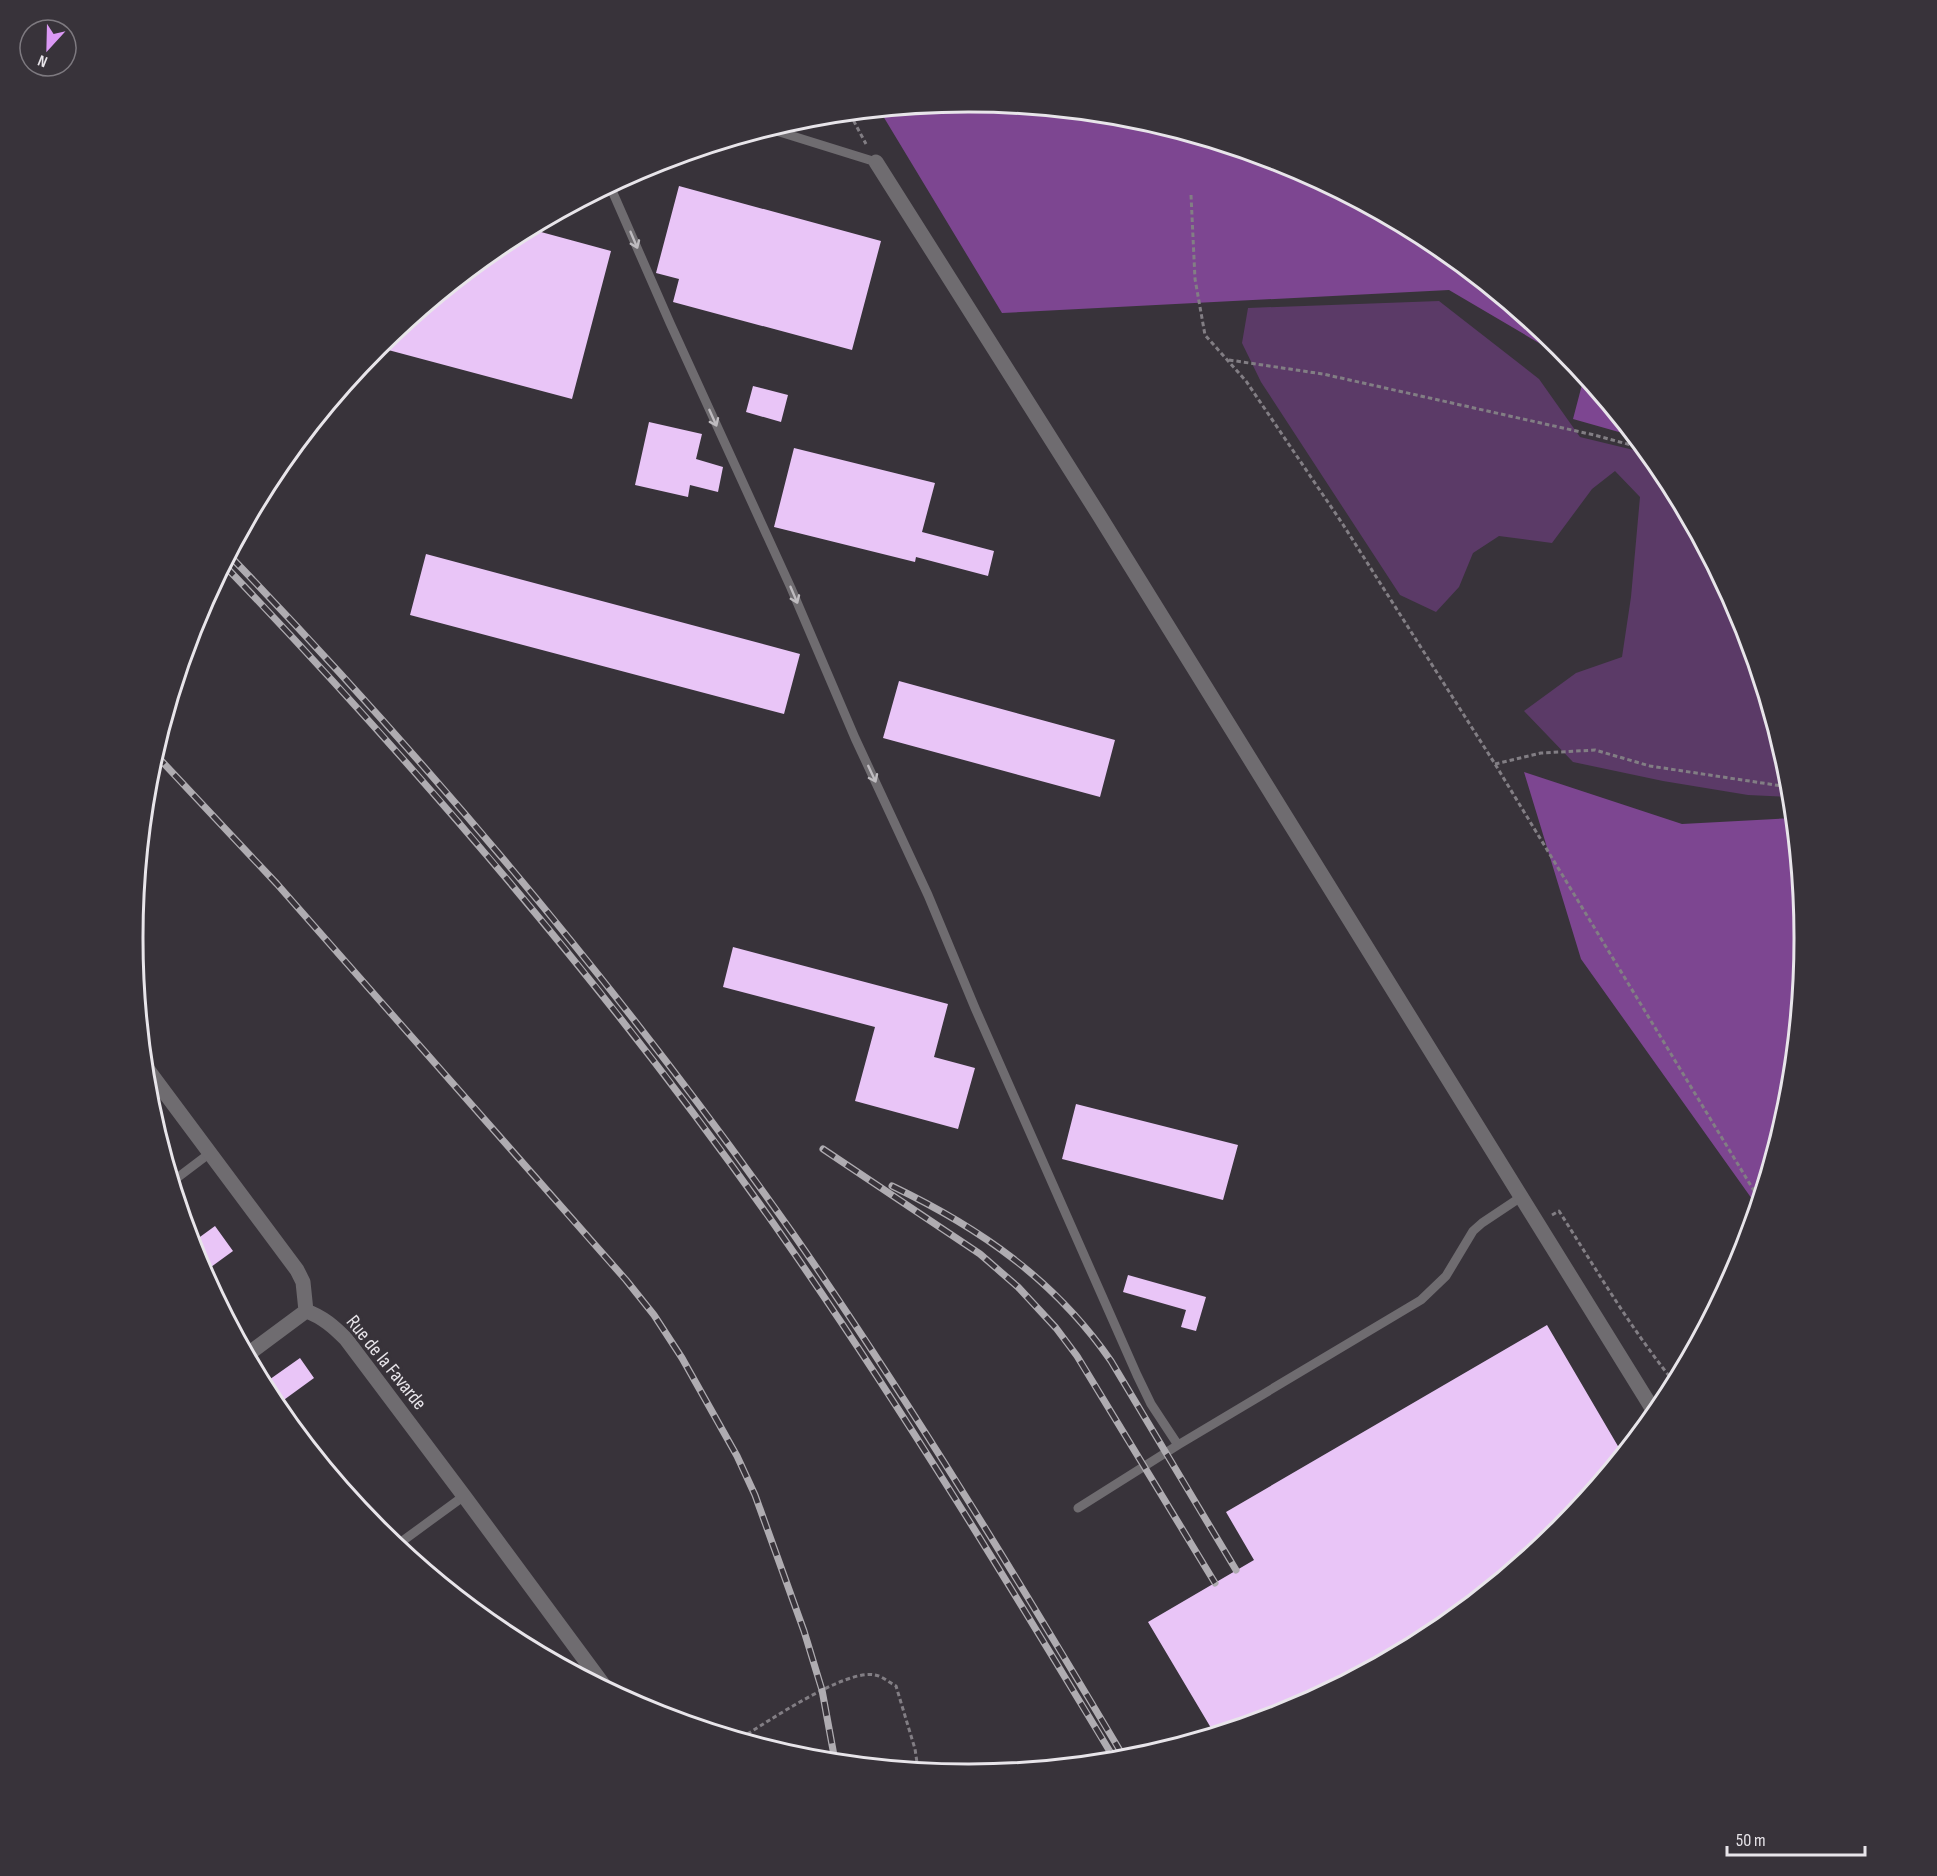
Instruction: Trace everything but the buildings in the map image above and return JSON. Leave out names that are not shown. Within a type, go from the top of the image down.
[{"type":"street","points":[[876,162],[1080,485],[1650,1404]]},
{"type":"street","points":[[156,1081],[297,1270],[303,1282],[306,1311],[253,1350]]},
{"type":"street","name":"Rue de la Favarde","points":[[306,1311],[317,1314],[346,1339],[594,1673]]},
{"type":"lane","points":[[785,134],[876,162]]},
{"type":"lane","points":[[613,193],[791,588],[855,738],[928,895],[975,1008],[1137,1375],[1151,1404],[1178,1446]]},
{"type":"lane","points":[[179,1177],[210,1153]]},
{"type":"lane","points":[[1078,1508],[1421,1300],[1446,1276],[1473,1232],[1482,1223],[1521,1197]]},
{"type":"lane","points":[[404,1540],[464,1496]]},
{"type":"path","points":[[854,121],[876,162]]},
{"type":"path","points":[[1191,195],[1195,279],[1205,335],[1246,381],[1342,523],[1495,764],[1754,1191]]},
{"type":"path","points":[[1228,359],[1323,374],[1630,445]]},
{"type":"path","points":[[1495,764],[1541,753],[1595,750],[1650,766],[1779,786]]},
{"type":"path","points":[[1538,1223],[1559,1211],[1629,1320],[1668,1375]]},
{"type":"path","points":[[749,1733],[822,1690],[847,1678],[875,1674],[896,1686],[917,1762]]},
{"type":"shaded area","points":[[968,112],[1022,114],[1130,128],[1234,156],[1284,175],[1381,223],[1471,283],[1513,317],[1543,345],[1449,290],[1002,313],[884,117]]},
{"type":"shaded area","points":[[1439,301],[1539,379],[1580,437],[1634,450],[1683,525],[1709,573],[1731,622],[1766,724],[1781,797],[1748,795],[1663,781],[1573,762],[1524,711],[1576,673],[1622,657],[1631,597],[1640,497],[1615,471],[1592,489],[1552,543],[1499,536],[1473,553],[1459,587],[1436,612],[1400,595],[1261,382],[1242,343],[1248,308]]},
{"type":"shaded area","points":[[1582,386],[1621,433],[1573,419]]},
{"type":"shaded area","points":[[1524,772],[1682,824],[1785,818],[1792,884],[1794,938],[1792,992],[1787,1046],[1778,1099],[1766,1152],[1751,1198],[1581,959]]},
{"type":"railway","points":[[235,561],[380,718],[525,885],[595,970],[729,1145],[838,1299],[923,1429],[1119,1750]]},
{"type":"railway","points":[[229,571],[374,726],[518,892],[587,976],[721,1150],[871,1367],[995,1562],[1110,1751]]},
{"type":"railway","points":[[162,762],[277,884],[626,1280],[654,1315],[682,1358],[737,1456],[755,1495],[804,1631],[822,1690],[833,1752]]},
{"type":"railway","points":[[823,1149],[980,1254],[1018,1287],[1056,1328],[1077,1356],[1215,1583]]},
{"type":"railway","points":[[892,1186],[985,1238],[1014,1259],[1066,1305],[1111,1361],[1236,1570]]}]
